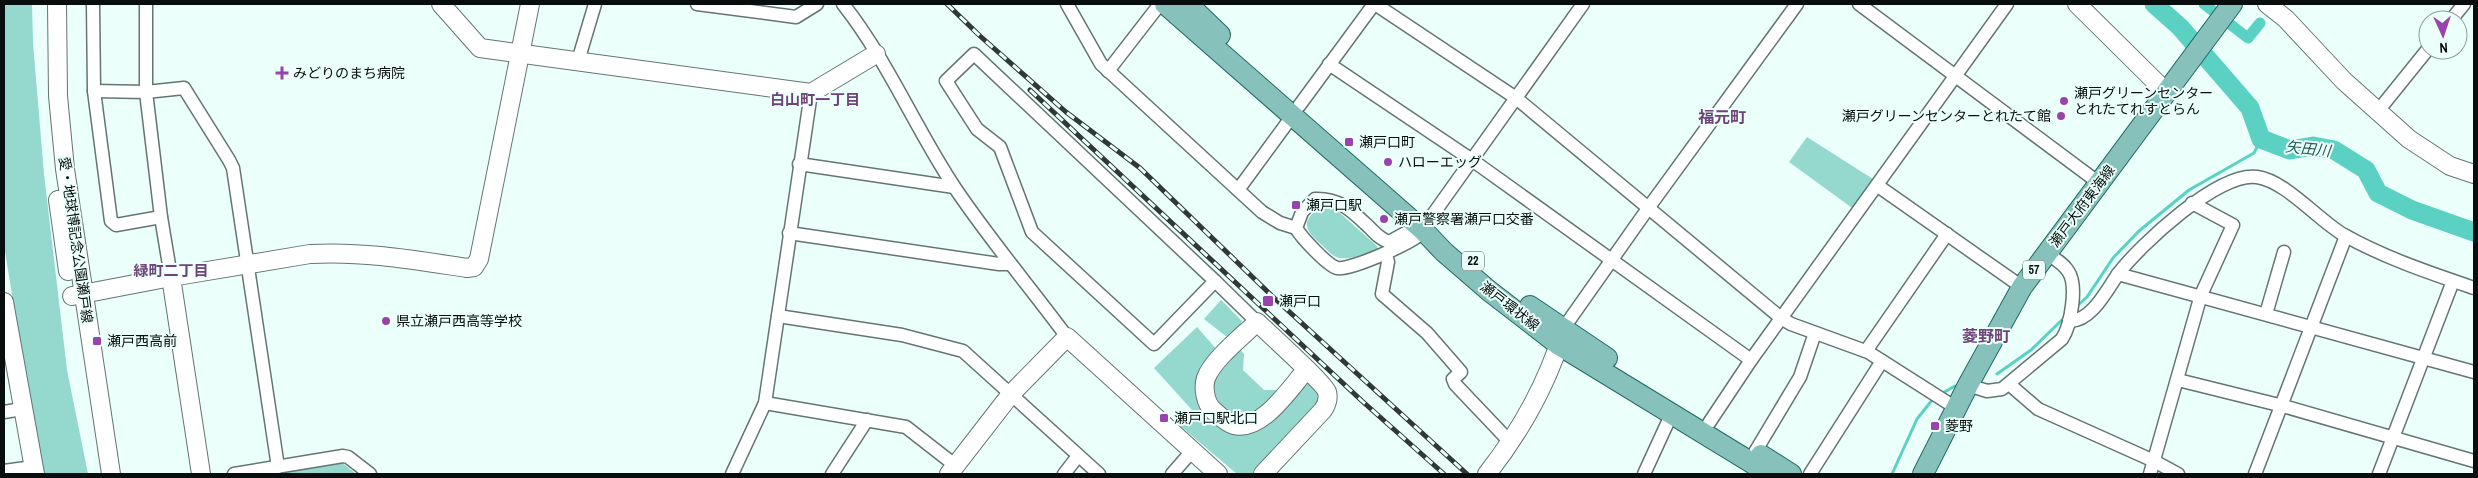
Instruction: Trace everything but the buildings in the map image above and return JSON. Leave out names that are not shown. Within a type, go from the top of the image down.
[{"type":"main road","name":"瀬戸環状線","points":[[1165,4],[1296,111],[1424,226],[1505,288],[1561,337],[1672,413],[1770,474]]},
{"type":"main road","name":"瀬戸環状線","points":[[1188,4],[1296,111]]},
{"type":"main road","name":"瀬戸大府東海線","points":[[1923,474],[1952,406],[1968,385],[2022,287],[2232,4]]},
{"type":"main road","name":"瀬戸環状線","points":[[1561,337],[1709,423],[1792,474]]},
{"type":"street","name":"愛・地球博記念公園瀬戸線","points":[[45,4],[47,87],[61,230],[77,296],[111,474]]},
{"type":"street","name":"愛・地球博記念公園瀬戸線","points":[[57,4],[58,96],[77,296],[100,474]]},
{"type":"street","points":[[93,4],[94,91],[110,221],[116,225],[161,217]]},
{"type":"street","points":[[146,4],[146,92],[161,217],[201,474]]},
{"type":"street","points":[[441,4],[480,48],[811,93],[876,54]]},
{"type":"street","points":[[77,296],[171,277],[310,254],[358,252],[467,268],[474,267],[480,259],[530,4]]},
{"type":"street","points":[[578,61],[595,4]]},
{"type":"street","points":[[697,4],[796,17],[817,4]]},
{"type":"street","points":[[843,4],[861,26],[876,54],[895,82],[954,187],[1009,264],[1067,337],[1218,474]]},
{"type":"street","points":[[1067,4],[1101,64],[1108,71],[1262,212],[1280,223],[1296,228],[1307,242],[1330,264],[1338,268],[1348,267],[1386,254],[1424,226],[1584,4]]},
{"type":"street","points":[[1108,71],[1160,4]]},
{"type":"street","points":[[1238,190],[1375,4],[1516,98],[1781,318],[1791,324],[1866,351],[1952,406]]},
{"type":"street","points":[[1487,474],[1511,443],[1538,392],[1561,337],[1649,207],[1797,4]]},
{"type":"street","points":[[1858,4],[2099,183]]},
{"type":"street","points":[[1709,423],[1751,360],[1878,186],[2007,4]]},
{"type":"street","points":[[2077,4],[2170,88]]},
{"type":"street","points":[[2267,4],[2286,19],[2344,81],[2409,139],[2450,166],[2474,174]]},
{"type":"street","points":[[1215,281],[1154,344],[1032,232],[1000,147],[977,129],[946,81],[974,54],[1215,281],[1306,370],[1322,382],[1327,390],[1328,402],[1324,410],[1263,474]]},
{"type":"street","points":[[2378,111],[2419,60]]},
{"type":"street","points":[[1329,64],[1472,160],[1751,360]]},
{"type":"street","points":[[94,91],[146,92],[184,88],[233,168],[278,467]]},
{"type":"street","points":[[732,474],[765,403],[811,93]]},
{"type":"street","points":[[799,164],[954,187]]},
{"type":"street","points":[[2069,321],[2076,321],[2086,314],[2131,257],[2192,204],[2227,183],[2243,177],[2257,177],[2270,181],[2310,208],[2324,222],[2346,236],[2404,263],[2474,288]]},
{"type":"street","points":[[1878,186],[2022,287]]},
{"type":"street","points":[[1296,228],[1302,212],[1315,199],[1329,199],[1344,204],[1383,240],[1394,240],[1424,226]]},
{"type":"street","points":[[2150,474],[2201,295],[2233,225],[2192,204]]},
{"type":"street","points":[[789,234],[1009,264]]},
{"type":"street","points":[[1866,351],[1947,234]]},
{"type":"street","points":[[2255,474],[2283,406],[2346,236]]},
{"type":"street","points":[[2266,314],[2284,252]]},
{"type":"street","points":[[1968,385],[1987,391],[2002,389],[2062,339],[2067,331],[2073,288],[2070,274],[2067,269],[2046,253]]},
{"type":"street","points":[[1386,254],[1388,262],[1382,294],[1426,333],[1461,372],[1453,379],[1455,384],[1511,443]]},
{"type":"street","points":[[2118,274],[2201,295],[2474,372]]},
{"type":"street","points":[[2379,474],[2453,281]]},
{"type":"street","points":[[4,302],[7,347],[34,471],[4,471]]},
{"type":"street","points":[[778,316],[902,335],[963,351],[1099,474]]},
{"type":"street","points":[[1257,322],[1210,370],[1205,380],[1205,393],[1209,406],[1226,421],[1235,425],[1247,426],[1262,420],[1306,370]]},
{"type":"street","points":[[1755,452],[1800,377],[1815,333]]},
{"type":"street","points":[[765,403],[906,427],[953,470],[1011,394],[1067,337]]},
{"type":"street","points":[[1810,474],[1882,361]]},
{"type":"street","points":[[2178,380],[2283,406],[2474,461]]},
{"type":"street","points":[[2009,384],[2038,409],[2154,461],[2178,474]]},
{"type":"street","points":[[4,412],[22,410]]},
{"type":"street","points":[[1644,474],[1672,413]]},
{"type":"street","points":[[832,474],[867,420]]},
{"type":"street","points":[[1172,474],[1192,451]]},
{"type":"street","points":[[234,474],[343,456],[348,457],[370,474]]},
{"type":"street","points":[[1064,474],[1078,456]]},
{"type":"shaded area","points":[[4,4],[32,4],[33,43],[44,174],[67,370],[88,474],[42,474],[4,246]]},
{"type":"shaded area","points":[[1807,137],[1876,181],[1855,210],[1789,162]]},
{"type":"shaded area","points":[[1325,203],[1331,205],[1377,246],[1378,250],[1345,258],[1337,257],[1329,252],[1311,234],[1307,224],[1311,215]]},
{"type":"shaded area","points":[[1221,300],[1242,321],[1238,330],[1227,337],[1204,319]]},
{"type":"shaded area","points":[[1197,327],[1218,351],[1199,396],[1241,432],[1302,386],[1315,382],[1324,407],[1254,474],[1237,474],[1178,424],[1192,410],[1154,368]]},
{"type":"shaded area","points":[[1239,348],[1244,354],[1243,370],[1264,390],[1276,390],[1277,392],[1256,416],[1238,420],[1212,399],[1214,376]]},
{"type":"shaded area","points":[[341,462],[356,474],[272,474]]},
{"type":"waterway","name":"矢田川","points":[[2154,4],[2180,27],[2250,108],[2261,139],[2290,150],[2313,146],[2334,150],[2366,170],[2378,193],[2412,210],[2474,232]]},
{"type":"waterway","points":[[2204,4],[2248,38],[2260,23]]},
{"type":"waterway","points":[[2077,306],[2087,297],[2113,258],[2139,231],[2189,190],[2254,153],[2261,139]]},
{"type":"waterway","points":[[1997,374],[2031,350],[2065,317]]},
{"type":"waterway","points":[[1941,394],[1955,386]]},
{"type":"waterway","points":[[1892,474],[1917,419],[1933,399]]},
{"type":"railway","points":[[947,4],[980,36],[1066,112],[1140,168],[1271,295],[1467,474]]},
{"type":"railway","points":[[1030,90],[1362,401],[1444,474]]},
{"type":"place","name":"みどりのまち病院","points":[[282,73]]},
{"type":"place","name":"瀬戸グリーンセンター とれたてれすとらん","points":[[2064,101]]},
{"type":"place","name":"瀬戸グリーンセンターとれたて館","points":[[2061,116]]},
{"type":"place","name":"瀬戸口町","points":[[1349,142]]},
{"type":"place","name":"ハローエッグ","points":[[1388,162]]},
{"type":"place","name":"瀬戸口駅","points":[[1296,205]]},
{"type":"place","name":"瀬戸警察署瀬戸口交番","points":[[1384,219]]},
{"type":"place","name":"瀬戸口","points":[[1268,301]]},
{"type":"place","name":"県立瀬戸西高等学校","points":[[386,321]]},
{"type":"place","name":"瀬戸西高前","points":[[97,341]]},
{"type":"place","name":"瀬戸口駅北口","points":[[1164,418]]},
{"type":"place","name":"菱野","points":[[1935,426]]},
{"type":"district","name":"白山町一丁目","points":[[815,100]]},
{"type":"district","name":"福元町","points":[[1722,117]]},
{"type":"district","name":"緑町二丁目","points":[[171,271]]},
{"type":"district","name":"菱野町","points":[[1986,336]]}]
